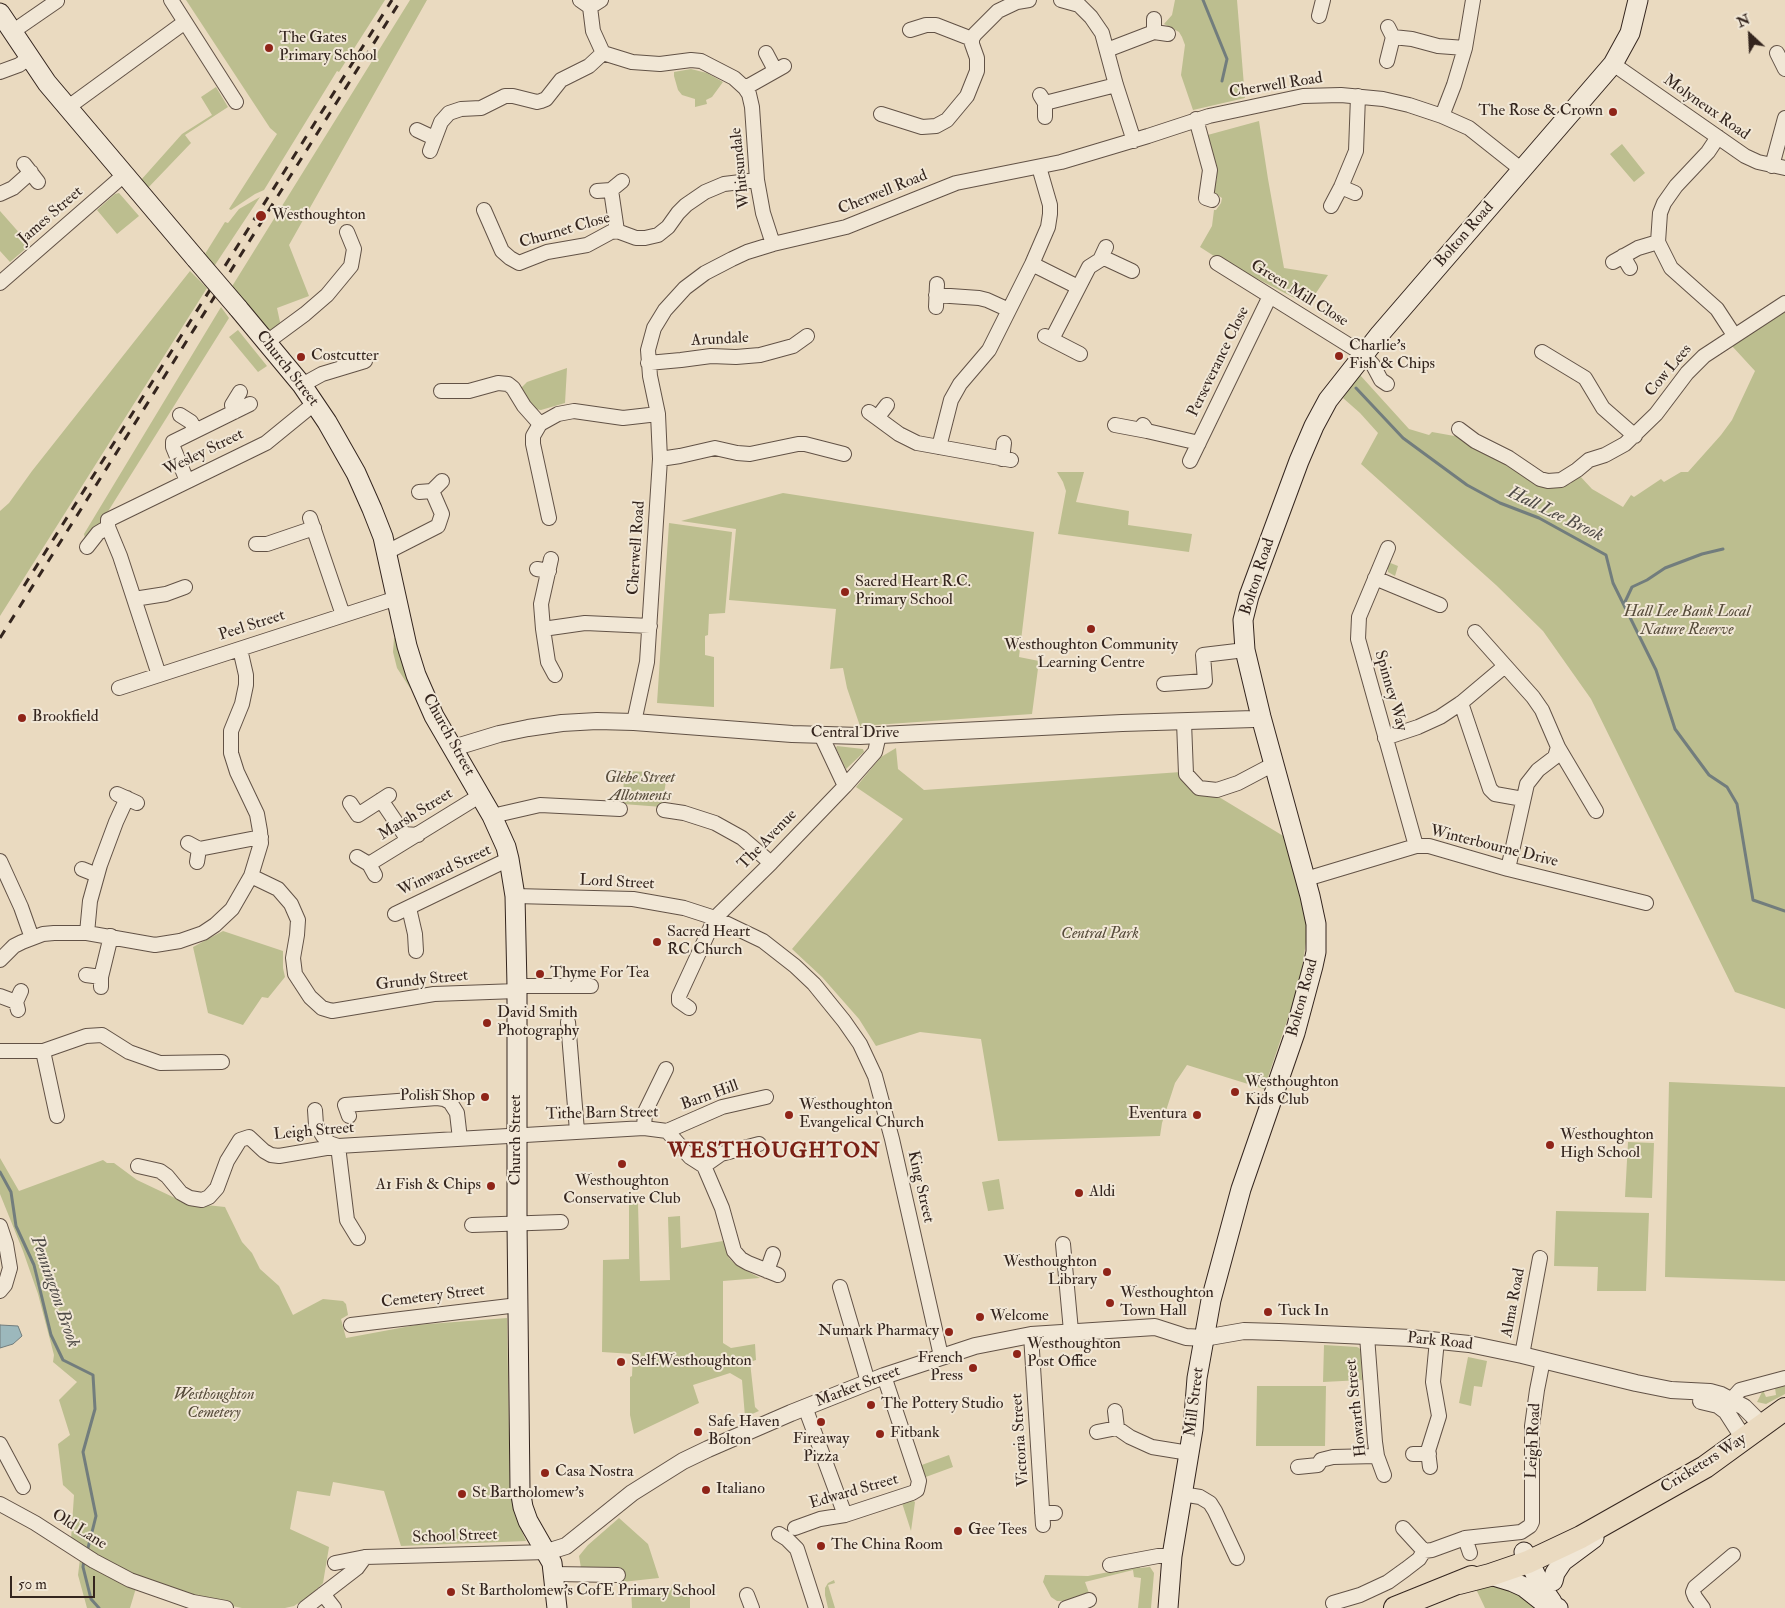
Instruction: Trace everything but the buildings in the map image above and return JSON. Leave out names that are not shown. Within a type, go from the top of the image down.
[{"type":"highway","name":"Cricketers Way","points":[[1396,1608],[1581,1537],[1705,1466],[1762,1426],[1774,1395]]},
{"type":"highway","name":"Cricketers Way","points":[[1459,1583],[1490,1575],[1533,1554]]},
{"type":"main road","name":"Bolton Road","points":[[1209,1310],[1241,1189],[1281,1076],[1314,966],[1316,924],[1306,879],[1244,650],[1243,629],[1249,596],[1299,461],[1328,400],[1363,354],[1613,64],[1630,33],[1638,0]]},
{"type":"main road","name":"Church Street","points":[[0,13],[29,58],[66,108],[267,342],[315,403],[356,473],[379,525],[387,552],[407,646],[416,675],[434,716],[492,816],[509,860],[515,896],[517,989],[520,1489],[528,1521],[552,1563],[557,1608]]},
{"type":"main road","name":"Mill Street","points":[[1168,1608],[1172,1556],[1193,1429],[1197,1378],[1209,1310]]},
{"type":"main road","points":[[1558,1608],[1553,1581],[1554,1572],[1563,1561],[1590,1542],[1620,1513]]},
{"type":"main road","points":[[1533,1554],[1553,1581]]},
{"type":"main road","points":[[1533,1554],[1542,1589],[1558,1608]]},
{"type":"main road","points":[[1490,1575],[1514,1582],[1524,1587],[1543,1602],[1558,1608]]},
{"type":"street","points":[[171,0],[236,102]]},
{"type":"street","points":[[881,114],[899,114],[922,127],[941,124],[953,116],[967,96],[977,71],[977,58],[972,39],[980,27],[998,11],[1012,4],[1029,0]]},
{"type":"street","points":[[1319,16],[1323,0]]},
{"type":"street","points":[[1442,116],[1465,48],[1473,0]]},
{"type":"street","points":[[12,32],[57,1]]},
{"type":"street","points":[[1070,1],[1084,10],[1097,24],[1102,33],[1134,141]]},
{"type":"street","points":[[590,2],[593,31],[603,53],[625,60],[660,64],[690,60],[701,61],[734,78],[746,88],[780,68],[766,53]]},
{"type":"street","points":[[910,30],[924,20],[972,39]]},
{"type":"street","points":[[66,108],[185,22]]},
{"type":"street","points":[[1107,50],[1159,28]]},
{"type":"street","points":[[1387,62],[1391,32],[1438,46],[1465,48]]},
{"type":"street","points":[[417,130],[432,144],[444,117],[455,110],[481,108],[505,96],[537,102],[543,107],[546,99],[561,80],[589,66],[603,53]]},
{"type":"street","points":[[1777,54],[1785,69]]},
{"type":"street","points":[[0,72],[19,65],[29,58]]},
{"type":"street","name":"Molyneux Road","points":[[1613,64],[1745,156],[1779,167]]},
{"type":"street","points":[[1043,105],[1116,85]]},
{"type":"street","name":"Whitsundale","points":[[746,88],[752,107],[757,180],[763,213],[773,244]]},
{"type":"street","name":"Cherwell Road","points":[[634,722],[647,662],[660,459],[658,414],[648,363],[648,350],[654,328],[665,310],[686,288],[705,273],[724,262],[773,244],[846,227],[956,183],[1039,167],[1134,141],[1196,119],[1238,108],[1303,96],[1358,96],[1397,102],[1442,116],[1470,128],[1522,170]]},
{"type":"street","points":[[1331,206],[1356,151],[1358,96]]},
{"type":"street","points":[[1779,167],[1776,146],[1785,118]]},
{"type":"street","points":[[1196,119],[1210,170],[1206,198],[1212,200]]},
{"type":"street","points":[[1718,137],[1708,152],[1669,193],[1660,213],[1658,242],[1671,268],[1716,309],[1734,335]]},
{"type":"street","points":[[939,447],[948,409],[955,392],[989,350],[1032,264],[1048,227],[1050,214],[1039,167]]},
{"type":"street","points":[[0,194],[13,188],[31,173]]},
{"type":"street","name":"James Street","points":[[0,283],[124,175]]},
{"type":"street","name":"Churnet Close","points":[[484,210],[497,225],[502,251],[519,263],[547,252],[588,245],[611,232],[617,231],[636,238],[658,235],[668,227],[686,205],[705,192],[724,184],[757,180]]},
{"type":"street","points":[[610,187],[617,231]]},
{"type":"street","points":[[1341,187],[1354,193]]},
{"type":"street","points":[[267,342],[327,295],[351,266],[354,249],[347,232]]},
{"type":"street","points":[[1622,262],[1638,248],[1658,242]]},
{"type":"street","points":[[1080,354],[1048,337],[1089,267],[1104,252],[1132,271]]},
{"type":"street","name":"Green Mill Close","points":[[1217,263],[1363,354]]},
{"type":"street","points":[[1032,264],[1078,287]]},
{"type":"street","points":[[936,295],[979,298],[1009,310]]},
{"type":"street","name":"Perseverance Close","points":[[1190,461],[1270,296]]},
{"type":"street","name":"Cow Lees","points":[[1464,429],[1476,441],[1509,458],[1540,479],[1555,481],[1566,478],[1589,460],[1620,448],[1635,436],[1656,414],[1695,364],[1715,347],[1785,303]]},
{"type":"street","name":"Arundale","points":[[648,363],[711,356],[754,356],[795,350],[807,336]]},
{"type":"street","points":[[1539,351],[1584,378],[1602,408],[1635,436]]},
{"type":"street","points":[[1363,354],[1373,365],[1381,384]]},
{"type":"street","points":[[302,385],[322,374],[364,361]]},
{"type":"street","points":[[441,390],[468,391],[498,383],[508,384],[540,424]]},
{"type":"street","points":[[234,412],[232,404],[240,392]]},
{"type":"street","name":"Wesley Street","points":[[87,547],[98,533],[108,527],[107,522],[110,518],[266,443],[315,403]]},
{"type":"street","points":[[187,481],[172,444],[176,439],[250,404]]},
{"type":"street","points":[[887,405],[873,415],[907,438],[924,445],[1006,460],[1004,443]]},
{"type":"street","points":[[549,518],[550,501],[533,444],[533,436],[540,424],[558,414],[574,411],[623,418],[658,414]]},
{"type":"street","points":[[180,415],[191,422],[195,430]]},
{"type":"street","name":"Perseverance Close","points":[[1115,425],[1145,428],[1199,443]]},
{"type":"street","points":[[660,459],[714,448],[744,454],[758,448],[798,444],[828,446],[844,454]]},
{"type":"street","points":[[387,552],[438,526],[442,514],[431,488]]},
{"type":"street","points":[[264,546],[312,523],[344,615]]},
{"type":"street","points":[[108,527],[159,675]]},
{"type":"street","name":"Spinney Way","points":[[1388,548],[1359,617],[1358,639],[1416,846]]},
{"type":"street","points":[[546,566],[541,604],[543,629],[548,662],[555,675]]},
{"type":"street","points":[[1375,578],[1440,605]]},
{"type":"street","points":[[134,599],[166,594],[185,587]]},
{"type":"street","name":"Peel Street","points":[[119,688],[397,598]]},
{"type":"street","points":[[543,629],[585,623],[650,626]]},
{"type":"street","points":[[1475,632],[1542,710],[1558,747],[1596,811]]},
{"type":"street","points":[[0,960],[14,946],[32,938],[54,933],[87,933],[155,945],[180,941],[203,932],[232,909],[251,876],[259,853],[261,837],[257,814],[235,767],[231,753],[231,731],[242,704],[246,685],[246,675],[240,649]]},
{"type":"street","points":[[1164,684],[1205,681],[1203,655],[1244,650]]},
{"type":"street","points":[[1385,738],[1433,721],[1461,703],[1505,666]]},
{"type":"street","points":[[1461,703],[1492,791],[1495,794],[1523,799]]},
{"type":"street","name":"Central Drive","points":[[453,748],[500,734],[562,724],[597,721],[821,735],[879,735],[1261,718]]},
{"type":"street","points":[[1184,722],[1186,774],[1199,788],[1213,790],[1238,783],[1274,764]]},
{"type":"street","points":[[821,735],[845,786]]},
{"type":"street","name":"The Avenue","points":[[715,918],[845,786],[875,752],[879,735]]},
{"type":"street","points":[[1508,869],[1527,784],[1532,776],[1555,757],[1558,747]]},
{"type":"street","name":"Marsh Street","points":[[367,865],[481,795]]},
{"type":"street","points":[[350,803],[358,815],[385,797],[404,834],[418,835]]},
{"type":"street","points":[[87,933],[90,901],[97,875],[113,829],[127,798]]},
{"type":"street","points":[[492,816],[540,805],[620,809]]},
{"type":"street","points":[[664,810],[684,813],[715,823],[742,838],[771,863]]},
{"type":"street","points":[[195,852],[261,837]]},
{"type":"street","name":"Winterbourne Drive","points":[[1306,879],[1416,846],[1429,846],[1508,869],[1646,904]]},
{"type":"street","name":"Winward Street","points":[[395,914],[509,860]]},
{"type":"street","points":[[0,861],[21,907],[32,938]]},
{"type":"street","points":[[82,869],[97,875]]},
{"type":"street","name":"Grundy Street","points":[[251,876],[278,890],[291,904],[298,920],[293,958],[295,974],[310,997],[322,1008],[332,1010],[434,994],[591,986]]},
{"type":"street","name":"Lord Street","points":[[515,896],[633,899],[684,908],[715,918]]},
{"type":"street","points":[[409,908],[408,933],[416,950]]},
{"type":"street","points":[[689,1008],[679,1001],[679,996],[715,918]]},
{"type":"street","name":"King Street","points":[[715,918],[763,941],[795,966],[829,1002],[860,1044],[875,1076],[883,1104],[941,1356]]},
{"type":"street","points":[[86,975],[101,982],[111,936]]},
{"type":"street","points":[[0,996],[18,1001]]},
{"type":"street","points":[[568,1022],[577,1131]]},
{"type":"street","points":[[0,1051],[43,1051],[86,1036],[102,1035],[128,1052],[160,1063],[222,1062]]},
{"type":"street","points":[[43,1051],[57,1116]]},
{"type":"street","points":[[644,1128],[645,1112],[666,1069]]},
{"type":"street","name":"Barn Hill","points":[[667,1131],[722,1108],[766,1097]]},
{"type":"street","points":[[346,1106],[444,1099],[450,1102],[457,1113],[460,1139]]},
{"type":"street","points":[[315,1110],[316,1125],[323,1136],[329,1143],[338,1146],[347,1220],[359,1239]]},
{"type":"street","name":"Tithe Barn Street","points":[[517,1136],[644,1128],[667,1131],[690,1157],[704,1166]]},
{"type":"street","name":"Leigh Street","points":[[138,1166],[160,1171],[167,1176],[181,1193],[190,1198],[202,1200],[209,1197],[217,1188],[227,1161],[240,1140],[249,1137],[264,1151],[271,1155],[279,1156],[338,1146],[517,1136]]},
{"type":"street","points":[[759,1144],[721,1154],[704,1166],[722,1208],[734,1251],[741,1259],[748,1263],[773,1273],[774,1254]]},
{"type":"street","points":[[472,1225],[561,1222]]},
{"type":"street","points":[[0,1226],[6,1244],[10,1268],[5,1285],[0,1291]]},
{"type":"street","points":[[1064,1244],[1071,1331]]},
{"type":"street","name":"Alma Road","points":[[1522,1355],[1540,1258]]},
{"type":"street","points":[[840,1287],[868,1382]]},
{"type":"street","name":"Cemetery Street","points":[[351,1325],[518,1305]]},
{"type":"street","name":"Market Street","points":[[547,1552],[566,1546],[632,1493],[684,1461],[708,1449],[805,1407],[941,1356],[991,1342],[1071,1331],[1155,1327],[1186,1337],[1204,1338]]},
{"type":"street","name":"Park Road","points":[[1204,1338],[1244,1331],[1437,1340],[1469,1344],[1671,1390],[1710,1392],[1727,1404],[1744,1407],[1762,1426]]},
{"type":"street","name":"Victoria Street","points":[[1031,1335],[1047,1517]]},
{"type":"street","name":"Howarth Street","points":[[1367,1336],[1377,1456],[1384,1475]]},
{"type":"street","points":[[1413,1454],[1429,1460],[1439,1416],[1433,1382],[1437,1340]]},
{"type":"street","name":"Leigh Road","points":[[1465,1538],[1520,1532],[1530,1526],[1532,1522],[1532,1426],[1543,1360]]},
{"type":"street","name":"Edward Street","points":[[795,1528],[820,1519],[845,1515],[912,1493],[919,1485],[884,1376]]},
{"type":"street","points":[[1744,1439],[1727,1404],[1740,1390],[1774,1395],[1785,1378]]},
{"type":"street","points":[[805,1407],[845,1515]]},
{"type":"street","points":[[1115,1411],[1117,1428]]},
{"type":"street","points":[[1097,1432],[1117,1428],[1130,1437],[1152,1447],[1189,1453]]},
{"type":"street","points":[[0,1444],[23,1487]]},
{"type":"street","points":[[1298,1467],[1318,1465],[1321,1460],[1333,1457],[1377,1456]]},
{"type":"street","points":[[1182,1494],[1205,1499],[1210,1502],[1236,1561]]},
{"type":"street","name":"Old Lane","points":[[0,1504],[35,1523],[86,1556],[140,1585],[193,1602],[226,1608]]},
{"type":"street","points":[[1403,1528],[1424,1550],[1432,1550],[1465,1538],[1470,1553]]},
{"type":"street","points":[[778,1534],[797,1550],[816,1608]]},
{"type":"street","points":[[1333,1604],[1360,1595],[1388,1582],[1419,1559],[1424,1550]]},
{"type":"street","name":"School Street","points":[[335,1563],[365,1557],[547,1552]]},
{"type":"street","points":[[1703,1608],[1693,1592],[1696,1587],[1732,1555]]},
{"type":"street","points":[[1110,1565],[1158,1556],[1172,1556]]},
{"type":"street","points":[[305,1608],[357,1568],[365,1557]]},
{"type":"street","points":[[554,1574],[618,1575]]},
{"type":"street","points":[[322,1594],[334,1608]]},
{"type":"street","points":[[1066,1608],[1089,1600]]},
{"type":"green space","name":"The Gates Primary School","points":[[186,0],[385,0],[339,72],[337,71],[264,190],[231,210],[229,209],[277,134],[270,128]]},
{"type":"green space","points":[[410,0],[427,0],[289,245],[309,296],[277,308],[280,322],[278,329],[271,333],[231,288]]},
{"type":"green space","points":[[1175,0],[1237,0],[1245,98],[1193,110],[1181,75],[1185,45],[1179,32],[1164,24],[1172,15]]},
{"type":"green space","points":[[691,69],[707,73],[723,82],[712,97],[706,100],[707,104],[695,107],[695,99],[682,95],[678,90],[674,72]]},
{"type":"green space","points":[[216,87],[228,107],[185,135],[191,143],[145,191],[141,180],[182,134],[212,115],[201,97]]},
{"type":"green space","points":[[1259,121],[1284,268],[1328,275],[1308,305],[1217,258],[1200,247],[1212,226],[1214,210],[1221,203],[1222,198],[1212,191],[1217,179],[1216,163],[1204,136]]},
{"type":"green space","points":[[1622,144],[1645,173],[1634,182],[1610,154]]},
{"type":"green space","points":[[119,193],[139,216],[117,234],[97,210],[115,194]]},
{"type":"green space","points":[[260,197],[213,268],[205,254],[225,222],[228,223],[239,209]]},
{"type":"green space","points":[[0,211],[30,245],[10,262],[0,251]]},
{"type":"green space","points":[[190,271],[207,288],[0,616],[0,511],[9,503],[32,471]]},
{"type":"green space","points":[[221,307],[229,318],[102,521],[85,538],[84,534]]},
{"type":"green space","name":"Hall Lee Bank Local Nature Reserve","points":[[1785,311],[1785,1009],[1735,992],[1591,699],[1543,631],[1496,585],[1361,464],[1378,433],[1343,398],[1360,375],[1409,429],[1429,435],[1432,432],[1460,437],[1555,487],[1570,484],[1579,475],[1592,489],[1623,507],[1631,495],[1634,497],[1661,479],[1664,482],[1681,472],[1688,472],[1721,435],[1732,420],[1755,371],[1732,346]]},
{"type":"green space","points":[[238,330],[267,366],[258,372],[229,337]]},
{"type":"green space","points":[[567,368],[565,403],[541,410],[534,409],[520,389],[527,382]]},
{"type":"green space","points":[[1057,472],[1084,472],[1076,502],[1129,511],[1128,525],[1192,534],[1189,552],[1058,534],[1066,491]]},
{"type":"green space","name":"Sacred Heart R.C. Primary School","points":[[783,493],[1034,532],[1019,657],[1039,661],[1032,714],[860,726],[847,688],[843,668],[830,669],[836,609],[729,600],[736,529],[681,521]]},
{"type":"green space","points":[[669,523],[732,532],[725,613],[709,614],[708,635],[705,636],[705,655],[714,657],[714,707],[657,703]]},
{"type":"green space","points":[[1388,562],[1398,566],[1395,576],[1388,572]]},
{"type":"green space","points":[[394,638],[396,638],[412,687],[410,688],[397,668],[393,652]]},
{"type":"green space","points":[[837,746],[863,749],[864,752],[846,769],[836,748]]},
{"type":"green space","name":"Central Park","points":[[896,748],[898,769],[924,790],[1181,772],[1285,837],[1306,922],[1306,942],[1300,982],[1264,1089],[1187,1065],[1175,1083],[1162,1123],[1160,1136],[998,1141],[981,1039],[920,1032],[876,1046],[859,1019],[822,977],[792,949],[903,819],[856,787],[881,757]]},
{"type":"green space","name":"Glebe Street Allotments","points":[[624,771],[654,772],[654,780],[666,781],[662,807],[623,804]]},
{"type":"green space","points":[[223,931],[283,951],[285,977],[268,998],[262,997],[243,1025],[208,1013],[193,947]]},
{"type":"green space","points":[[1669,1082],[1785,1087],[1785,1281],[1665,1277]]},
{"type":"green space","points":[[1628,1142],[1654,1143],[1652,1198],[1625,1197]]},
{"type":"green space","name":"Westhoughton Cemetery","points":[[0,1158],[19,1191],[103,1160],[107,1163],[114,1163],[137,1180],[175,1198],[197,1204],[225,1207],[242,1242],[252,1253],[260,1269],[279,1286],[293,1315],[323,1299],[343,1301],[346,1304],[348,1315],[341,1319],[346,1338],[416,1325],[507,1318],[510,1491],[515,1515],[526,1541],[401,1546],[384,1491],[333,1482],[330,1496],[297,1491],[290,1529],[329,1547],[323,1583],[312,1594],[294,1606],[285,1608],[242,1608],[164,1592],[96,1556],[71,1540],[74,1495],[63,1485],[58,1444],[70,1435],[59,1400],[77,1382],[53,1362],[54,1355],[38,1294],[0,1194]]},
{"type":"green space","points":[[999,1179],[1004,1209],[988,1211],[982,1182]]},
{"type":"green space","points":[[629,1203],[638,1203],[640,1281],[670,1280],[668,1217],[680,1216],[681,1248],[723,1241],[729,1258],[736,1265],[760,1278],[723,1281],[723,1343],[731,1348],[755,1344],[756,1360],[750,1362],[755,1407],[759,1411],[745,1417],[742,1380],[730,1373],[693,1385],[699,1403],[634,1434],[630,1415],[630,1377],[632,1376],[633,1354],[602,1352],[603,1260],[629,1259]]},
{"type":"green space","points":[[1556,1211],[1649,1213],[1646,1291],[1597,1291],[1598,1267],[1554,1266]]},
{"type":"green space","points":[[1324,1345],[1359,1348],[1361,1350],[1362,1380],[1323,1382]]},
{"type":"green space","points":[[1468,1357],[1487,1361],[1482,1387],[1474,1386],[1471,1406],[1459,1403]]},
{"type":"green space","points":[[1785,1383],[1785,1394],[1766,1404],[1757,1402],[1763,1390],[1766,1397],[1776,1395],[1776,1386]]},
{"type":"green space","points":[[1257,1386],[1326,1386],[1325,1446],[1256,1446]]},
{"type":"green space","points":[[949,1455],[953,1467],[923,1478],[919,1466]]},
{"type":"green space","points":[[912,1500],[915,1502],[911,1531],[902,1503]]},
{"type":"green space","points":[[619,1518],[648,1544],[659,1578],[622,1582],[619,1567],[581,1568],[579,1556],[588,1545]]},
{"type":"green space","points":[[80,1559],[136,1588],[130,1608],[87,1608],[78,1575]]},
{"type":"green space","points":[[1140,1566],[1140,1568],[1150,1567],[1154,1573],[1151,1608],[1138,1608],[1141,1578],[1134,1577],[1133,1570],[1085,1582],[1089,1593],[1063,1601],[1057,1601],[1051,1597],[1043,1582],[1045,1575],[1088,1576]]},
{"type":"green space","points":[[834,1580],[835,1583],[828,1585],[835,1608],[828,1608],[825,1588],[828,1583]]},
{"type":"green space","points":[[1491,1584],[1517,1588],[1537,1608],[1485,1608],[1476,1589]]},
{"type":"green space","points":[[690,1587],[690,1608],[632,1608],[631,1588]]},
{"type":"water","points":[[0,1325],[18,1326],[22,1336],[13,1344],[0,1348]]},
{"type":"waterway","name":"Hall Lee Brook","points":[[1203,0],[1227,59],[1222,81]]},
{"type":"waterway","name":"Hall Lee Brook","points":[[1356,388],[1403,438],[1467,485],[1500,503],[1539,518],[1606,555],[1613,583],[1656,670],[1675,729],[1709,775],[1727,787],[1737,804],[1753,900],[1785,911]]},
{"type":"waterway","points":[[1624,604],[1632,587],[1665,568],[1702,554],[1723,549]]},
{"type":"waterway","name":"Pennington Brook","points":[[0,1172],[11,1192],[16,1226],[34,1265],[51,1335],[63,1360],[93,1375],[95,1409],[83,1452],[96,1516],[87,1552]]},
{"type":"waterway","name":"Pennington Brook","points":[[84,1560],[83,1567],[91,1599],[99,1608]]},
{"type":"railway","points":[[24,586],[392,0]]},
{"type":"railway","points":[[0,638],[401,0]]},
{"type":"place","name":"The Gates Primary School","points":[[269,48]]},
{"type":"place","name":"The Rose & Crown","points":[[1613,112]]},
{"type":"place","name":"Westhoughton","points":[[261,216]]},
{"type":"place","name":"Charlie's Fish & Chips","points":[[1339,356]]},
{"type":"place","name":"Costcutter","points":[[301,357]]},
{"type":"place","name":"Sacred Heart R.C. Primary School","points":[[845,592]]},
{"type":"place","name":"Westhoughton Community Learning Centre","points":[[1091,629]]},
{"type":"place","name":"Brookfield","points":[[22,718]]},
{"type":"place","name":"Sacred Heart RC Church","points":[[657,942]]},
{"type":"place","name":"Thyme For Tea","points":[[540,974]]},
{"type":"place","name":"David Smith Photography","points":[[487,1023]]},
{"type":"place","name":"Westhoughton Kids Club","points":[[1235,1092]]},
{"type":"place","name":"Polish Shop","points":[[485,1097]]},
{"type":"place","name":"Westhoughton Evangelical Church","points":[[789,1115]]},
{"type":"place","name":"Eventura","points":[[1197,1115]]},
{"type":"place","name":"Westhoughton High School","points":[[1550,1145]]},
{"type":"place","name":"Westhoughton Conservative Club","points":[[622,1164]]},
{"type":"place","name":"A1 Fish & Chips","points":[[491,1186]]},
{"type":"place","name":"Aldi","points":[[1079,1193]]},
{"type":"place","name":"Westhoughton Library","points":[[1107,1272]]},
{"type":"place","name":"Westhoughton Town Hall","points":[[1110,1303]]},
{"type":"place","name":"Tuck In","points":[[1268,1312]]},
{"type":"place","name":"Welcome","points":[[980,1317]]},
{"type":"place","name":"Numark Pharmacy","points":[[949,1332]]},
{"type":"place","name":"Westhoughton Post Office","points":[[1017,1354]]},
{"type":"place","name":"Self.Westhoughton","points":[[621,1362]]},
{"type":"place","name":"French Press","points":[[973,1368]]},
{"type":"place","name":"The Pottery Studio","points":[[871,1405]]},
{"type":"place","name":"Fireaway Pizza","points":[[821,1422]]},
{"type":"place","name":"Safe Haven Bolton","points":[[698,1432]]},
{"type":"place","name":"Fitbank","points":[[880,1434]]},
{"type":"place","name":"Casa Nostra","points":[[545,1473]]},
{"type":"place","name":"Italiano","points":[[706,1490]]},
{"type":"place","name":"St Bartholomew's","points":[[462,1494]]},
{"type":"place","name":"Gee Tees","points":[[958,1531]]},
{"type":"place","name":"The China Room","points":[[821,1546]]},
{"type":"place","name":"St Bartholomew's CofE Primary School","points":[[451,1592]]},
{"type":"district","name":"WESTHOUGHTON","points":[[774,1152]]}]
